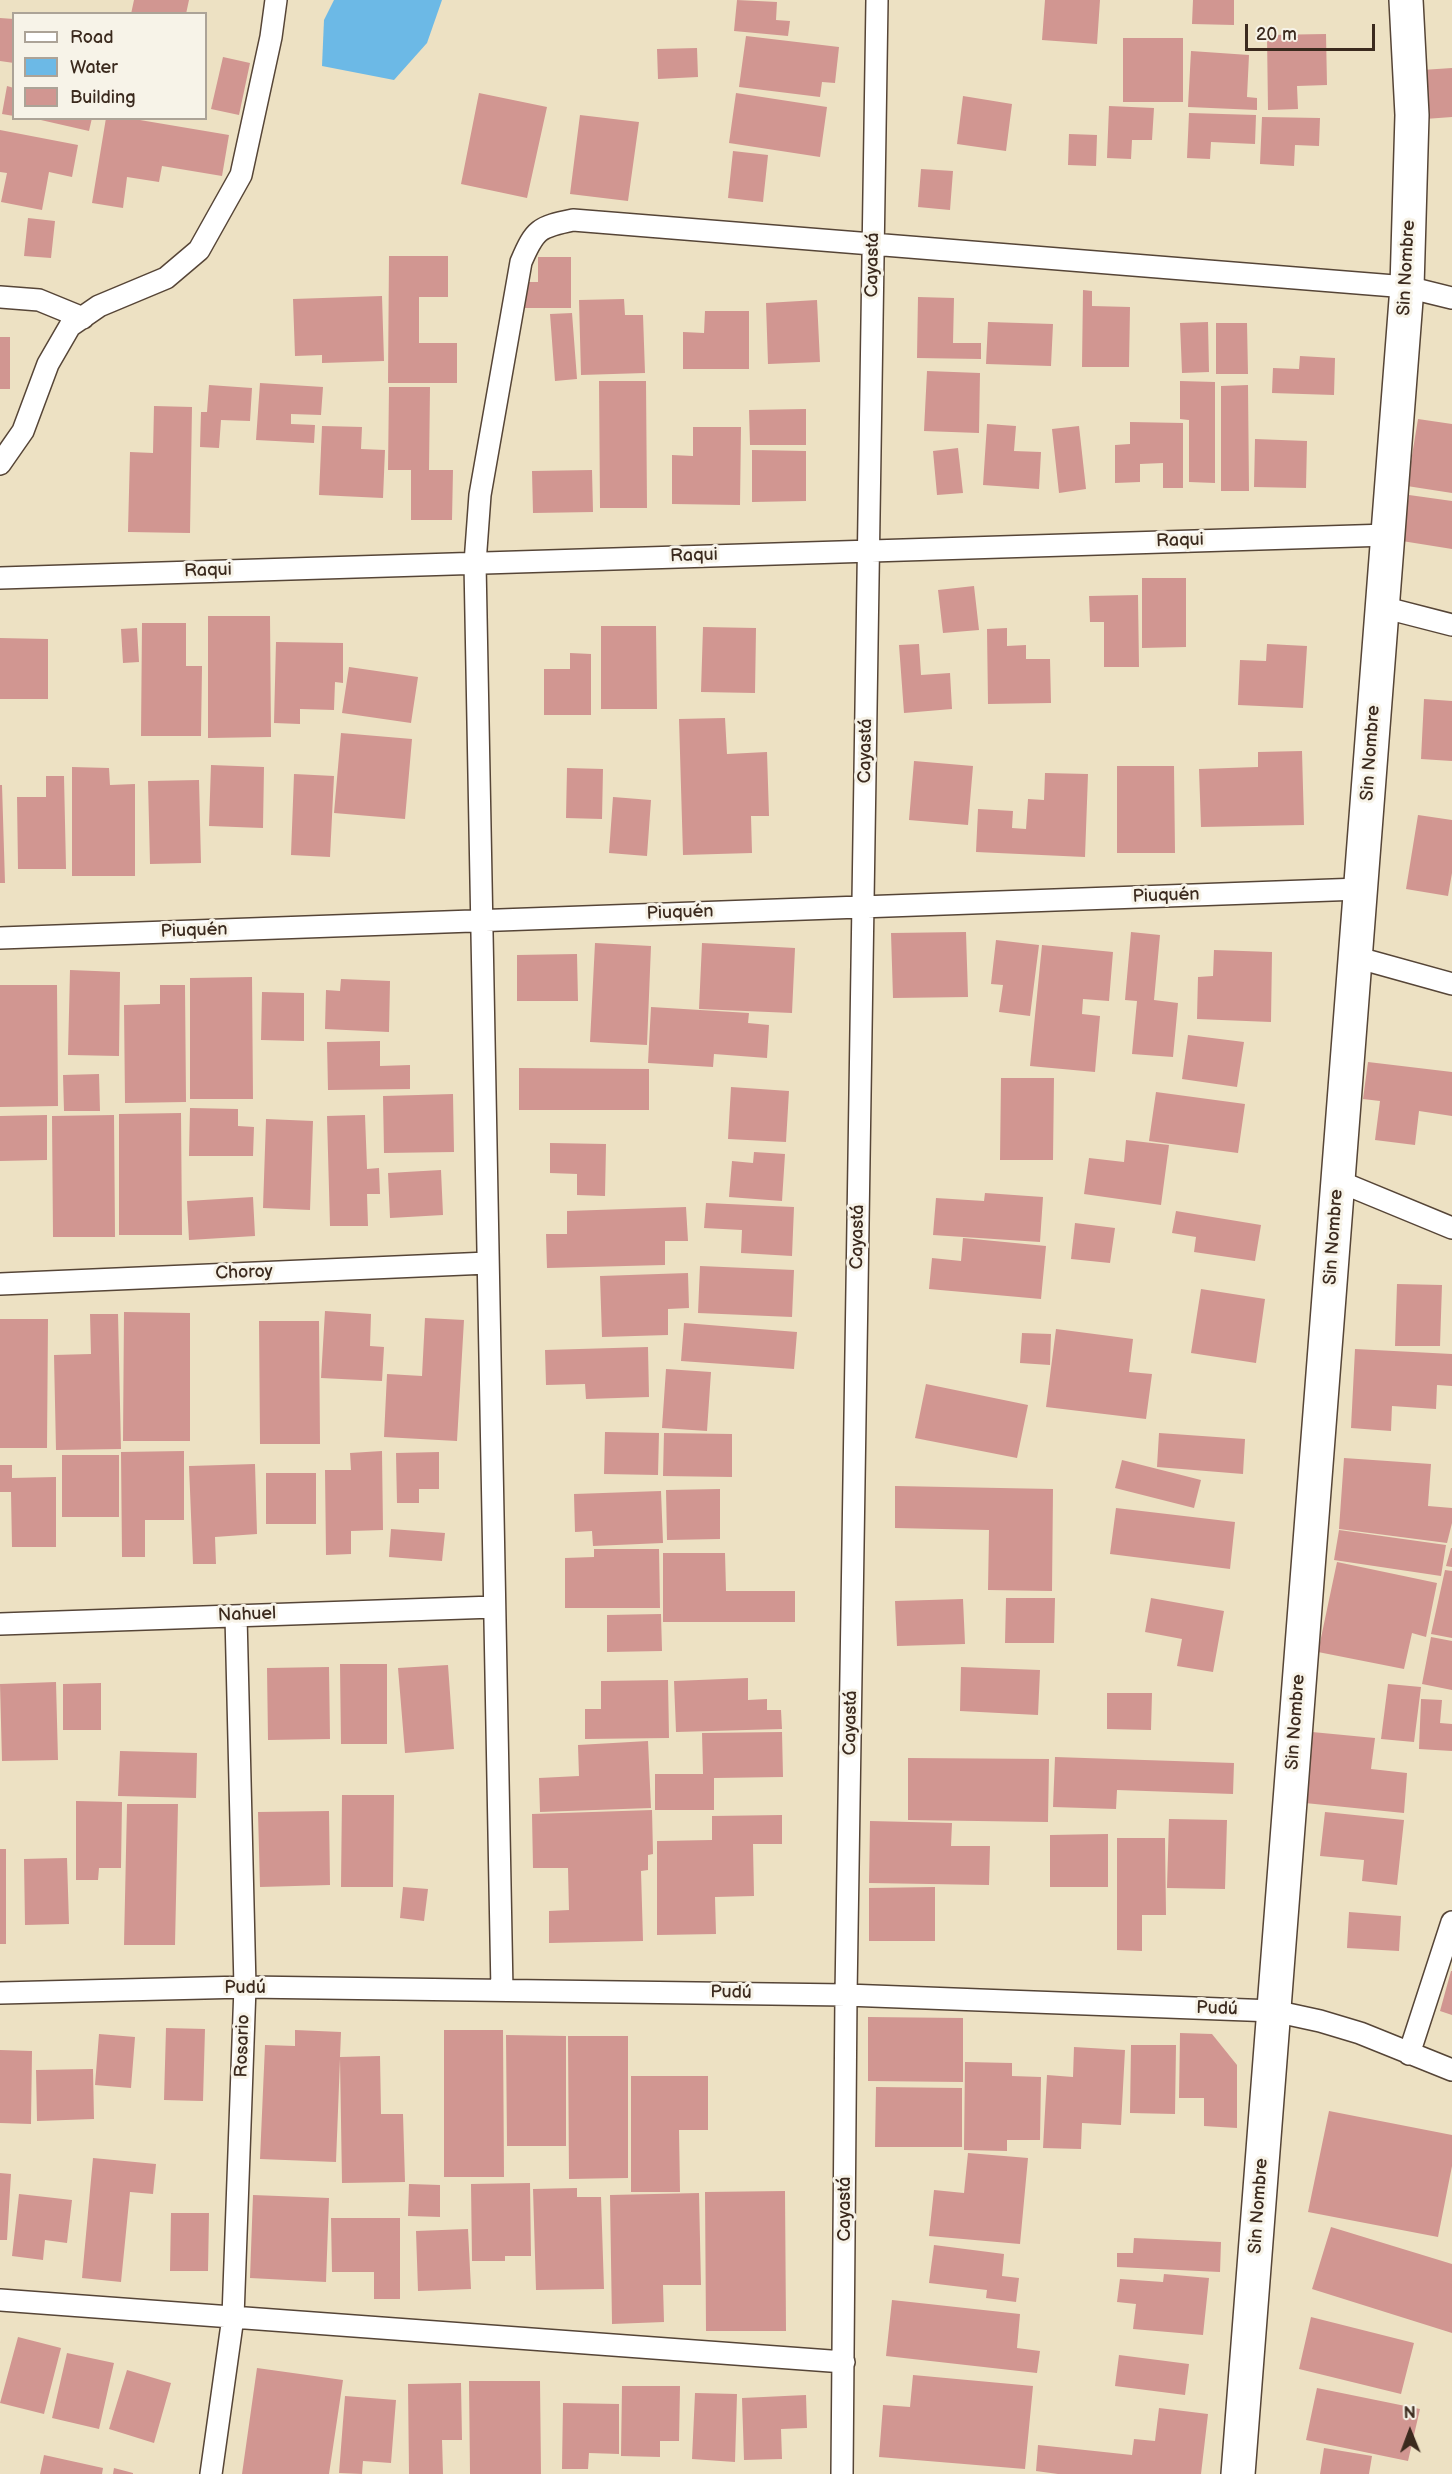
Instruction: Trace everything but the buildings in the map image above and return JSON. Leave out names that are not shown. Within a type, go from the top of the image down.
[{"type":"street","name":"Sin Nombre","points":[[1238,2474],[1407,287],[1412,115],[1406,0]]},
{"type":"lane","points":[[0,464],[23,431],[48,364],[70,326],[99,306],[166,278],[199,250],[241,175],[271,37],[276,0]]},
{"type":"lane","name":"Cayastá","points":[[842,2474],[846,1995],[877,0]]},
{"type":"lane","points":[[502,1990],[474,563],[480,495],[521,262],[531,238],[546,225],[573,219],[1407,287],[1452,298]]},
{"type":"lane","points":[[0,297],[39,300],[83,318]]},
{"type":"lane","name":"Raqui","points":[[0,578],[1388,535]]},
{"type":"lane","points":[[1383,607],[1452,626]]},
{"type":"lane","name":"Piuquén","points":[[0,938],[1360,889]]},
{"type":"lane","points":[[1355,957],[1452,984]]},
{"type":"lane","points":[[1338,1181],[1452,1228]]},
{"type":"lane","name":"Choroy","points":[[0,1284],[488,1263]]},
{"type":"lane","name":"Nahuel","points":[[0,1624],[494,1607]]},
{"type":"lane","name":"Rosario","points":[[211,2474],[233,2317],[245,1987],[236,1616]]},
{"type":"lane","points":[[1409,2054],[1452,1922]]},
{"type":"lane","name":"Pudú","points":[[0,1993],[245,1987],[502,1990],[846,1995],[1274,2011],[1360,2033],[1452,2070]]},
{"type":"lane","points":[[0,2300],[844,2362]]},
{"type":"water","points":[[334,0],[442,0],[427,43],[394,80],[322,66],[324,20]]}]
